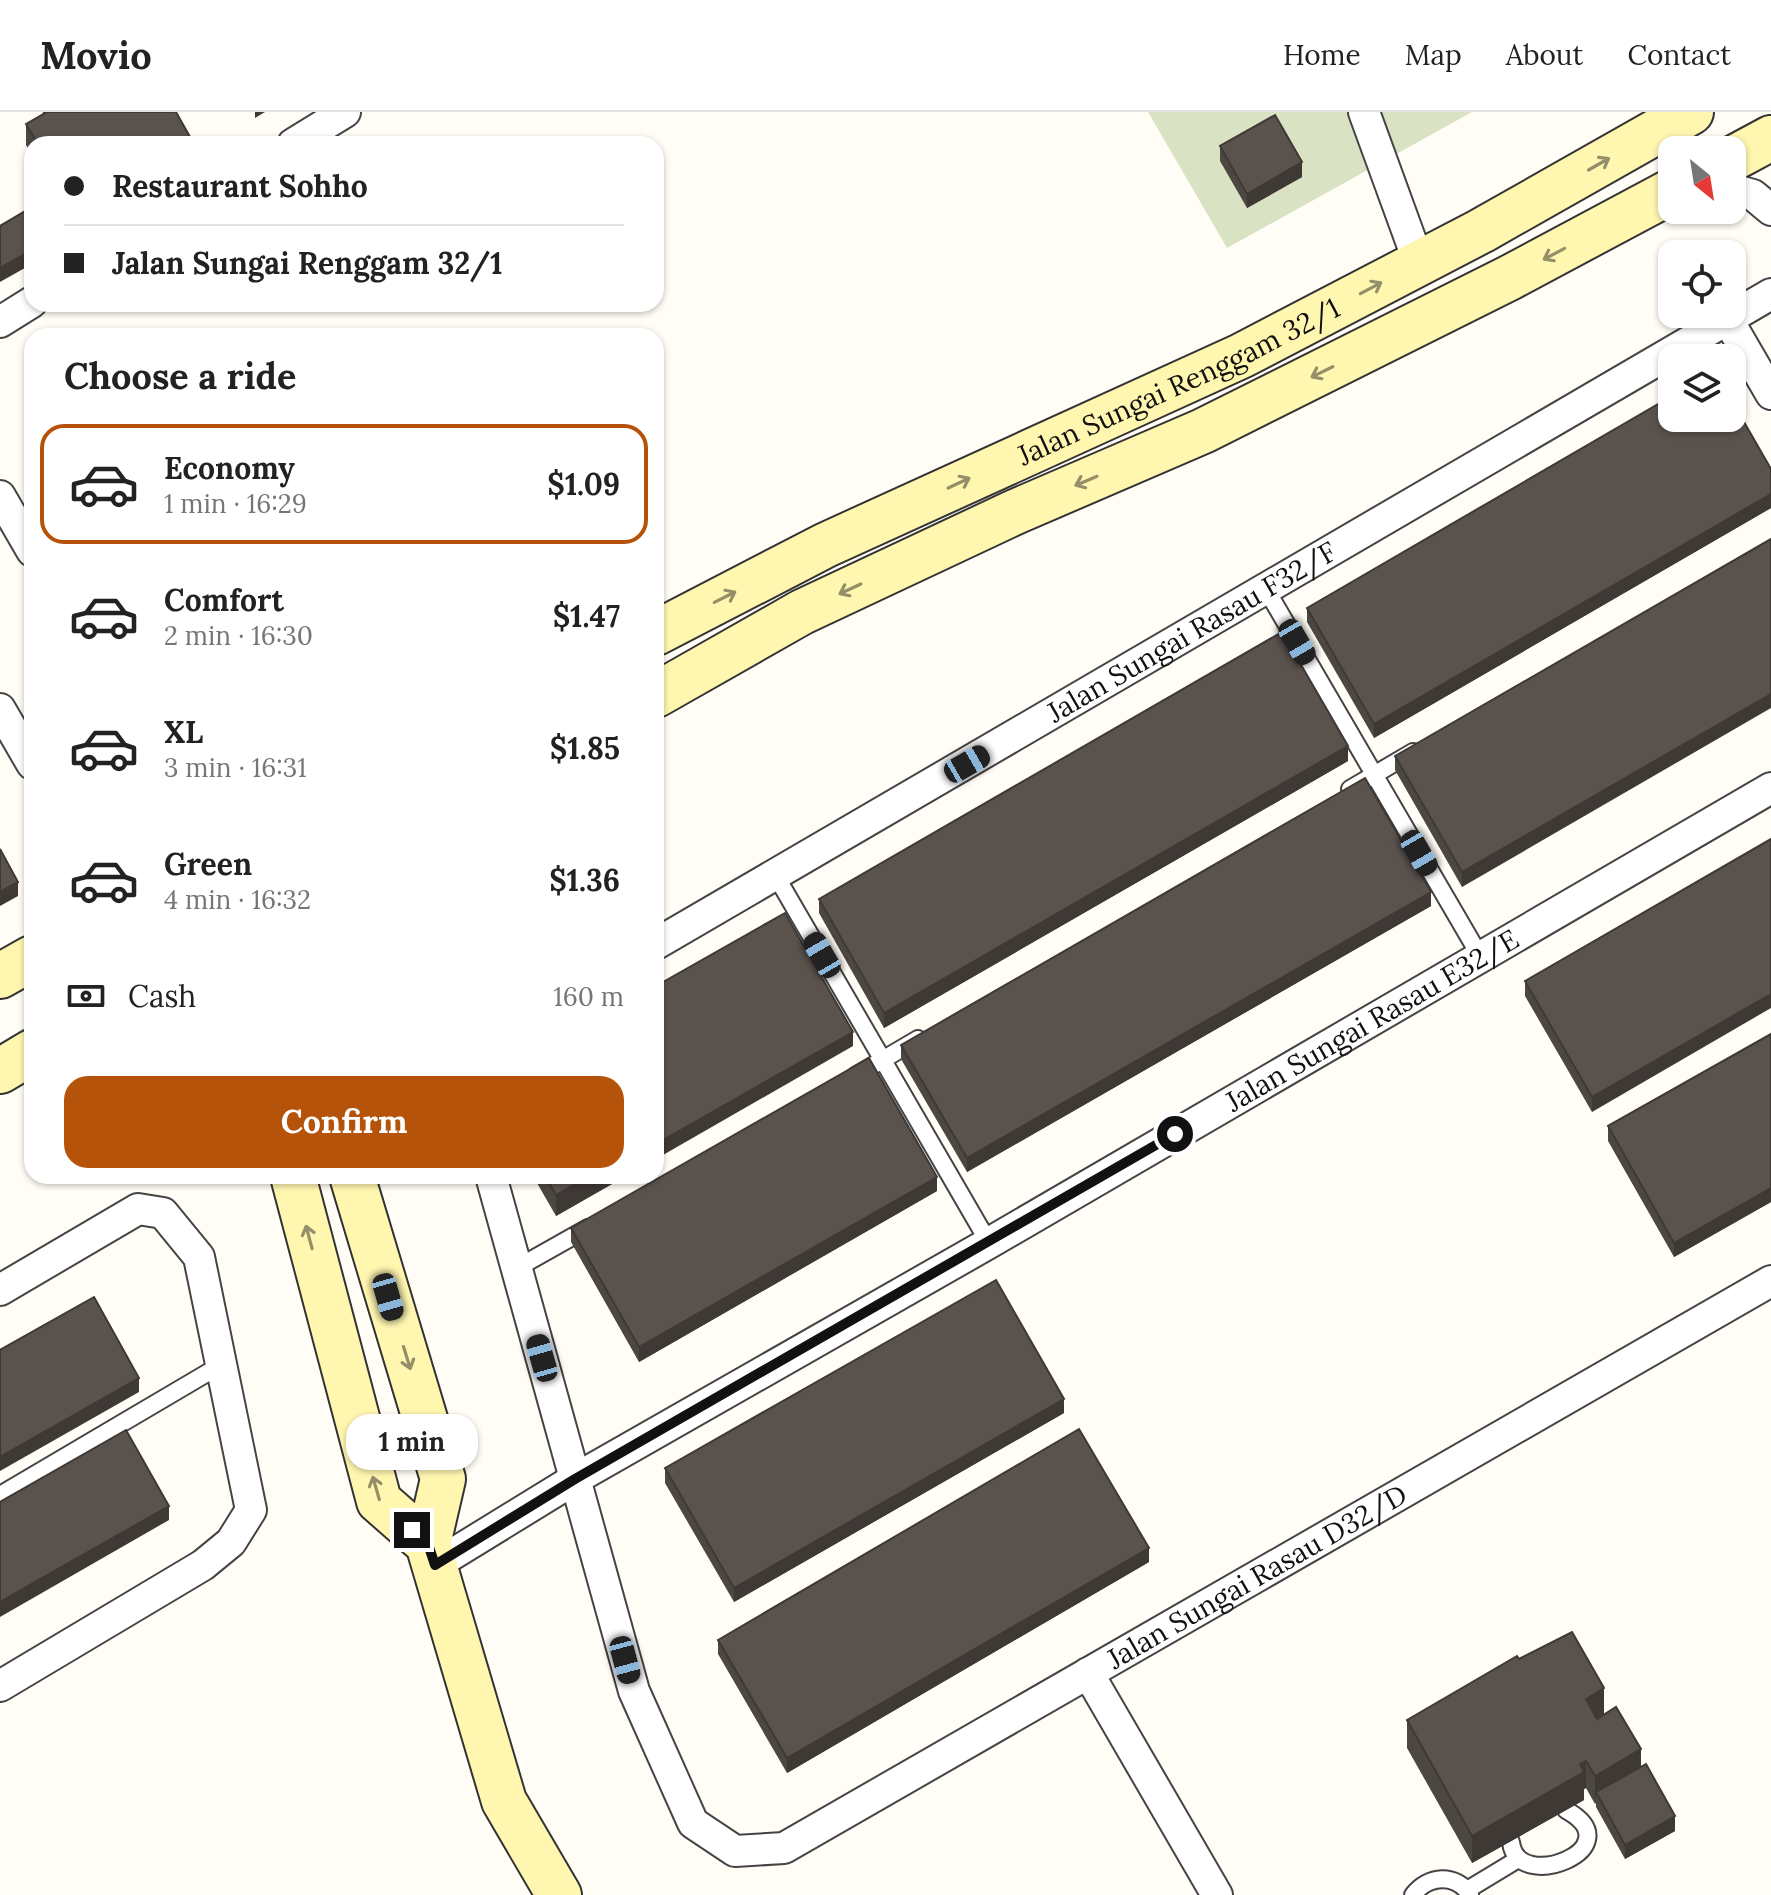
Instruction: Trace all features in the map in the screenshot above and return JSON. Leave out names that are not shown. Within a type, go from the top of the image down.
[{"type":"main road","name":"Jalan Sungai Renggam 32/1","points":[[664,629],[826,545],[1241,356],[1419,263],[1691,112]]},
{"type":"main road","points":[[1746,151],[1771,138]]},
{"type":"main road","name":"Jalan Sungai Renggam 32/1","points":[[664,690],[802,612],[1015,512],[1203,431],[1509,278],[1658,198]]},
{"type":"main road","points":[[0,976],[24,962]]},
{"type":"main road","points":[[0,1006],[24,992]]},
{"type":"main road","points":[[0,1071],[24,1057]]},
{"type":"main road","points":[[295,1184],[379,1501],[432,1554]]},
{"type":"main road","points":[[354,1184],[443,1479],[432,1554],[504,1801],[559,1895]]},
{"type":"street","points":[[306,136],[345,112]]},
{"type":"street","points":[[1364,112],[1419,263]]},
{"type":"street","points":[[1746,193],[1771,210]]},
{"type":"street","name":"Jalan Sungai Rasau F32/F","points":[[1746,309],[1771,294]]},
{"type":"street","points":[[0,322],[24,307]]},
{"type":"street","name":"Jalan Sungai Rasau F32/F","points":[[664,939],[1714,328]]},
{"type":"street","points":[[1733,328],[1771,394]]},
{"type":"street","points":[[0,496],[24,537]]},
{"type":"street","points":[[11,722],[24,748]]},
{"type":"street","name":"Jalan Sungai Rasau E32/E","points":[[432,1554],[575,1479],[989,1243],[1771,788]]},
{"type":"street","points":[[493,1184],[575,1479]]},
{"type":"street","points":[[0,1290],[138,1209],[163,1213],[199,1257],[251,1510],[231,1542],[203,1565],[0,1686]]},
{"type":"street","name":"Jalan Sungai Rasau D32/D","points":[[575,1479],[634,1691],[693,1823],[735,1851],[784,1848],[1771,1281]]},
{"type":"street","points":[[1088,1673],[1217,1895]]},
{"type":"lane","points":[[1266,589],[1480,956]]},
{"type":"lane","points":[[1333,799],[1428,743]]},
{"type":"lane","points":[[776,876],[989,1243]]},
{"type":"lane","points":[[842,1083],[937,1028]]},
{"type":"lane","points":[[517,1268],[598,1221]]},
{"type":"lane","points":[[0,1495],[219,1366]]},
{"type":"lane","points":[[1511,1842],[1515,1861],[1525,1872],[1552,1880],[1566,1875],[1584,1853],[1585,1837],[1581,1824],[1566,1810]]},
{"type":"lane","points":[[1413,1895],[1431,1881],[1444,1878],[1469,1892],[1515,1861]]},
{"type":"green space","points":[[1148,112],[1472,112],[1227,248]]},
{"type":"building","points":[[176,112],[190,136],[33,136],[26,124],[45,113]]},
{"type":"building","points":[[1275,115],[1302,162],[1247,194],[1220,146]]},
{"type":"building","points":[[24,212],[24,254],[0,268],[0,226]]},
{"type":"building","points":[[1658,404],[1658,432],[1746,432],[1746,425],[1771,469],[1771,494],[1374,724],[1307,608]]},
{"type":"building","points":[[1771,539],[1771,694],[1462,872],[1395,756]]},
{"type":"building","points":[[1282,632],[1348,746],[884,1013],[819,899]]},
{"type":"building","points":[[1365,778],[1431,892],[967,1158],[901,1045]]},
{"type":"building","points":[[1771,839],[1771,994],[1592,1097],[1525,981]]},
{"type":"building","points":[[0,849],[18,882],[0,892]]},
{"type":"building","points":[[785,913],[853,1032],[664,1139],[664,981]]},
{"type":"building","points":[[1771,1034],[1771,1188],[1674,1243],[1608,1126]]},
{"type":"building","points":[[869,1058],[937,1177],[639,1347],[571,1228],[648,1184],[664,1184],[664,1175]]},
{"type":"building","points":[[550,1184],[575,1184],[556,1195]]},
{"type":"building","points":[[996,1280],[1064,1399],[734,1588],[665,1468]]},
{"type":"building","points":[[94,1297],[139,1378],[0,1457],[0,1350]]},
{"type":"building","points":[[1079,1429],[1149,1548],[787,1758],[718,1640]]},
{"type":"building","points":[[126,1430],[169,1506],[0,1602],[0,1502]]},
{"type":"building","points":[[1572,1632],[1604,1688],[1586,1699],[1597,1719],[1616,1707],[1641,1749],[1595,1776],[1586,1761],[1580,1764],[1584,1772],[1472,1836],[1407,1720],[1517,1656],[1519,1659]]},
{"type":"building","points":[[1646,1764],[1675,1816],[1625,1845],[1596,1792]]},
{"type":"route","points":[[412,1530],[428,1544],[435,1565],[575,1479],[1175,1134]]}]
